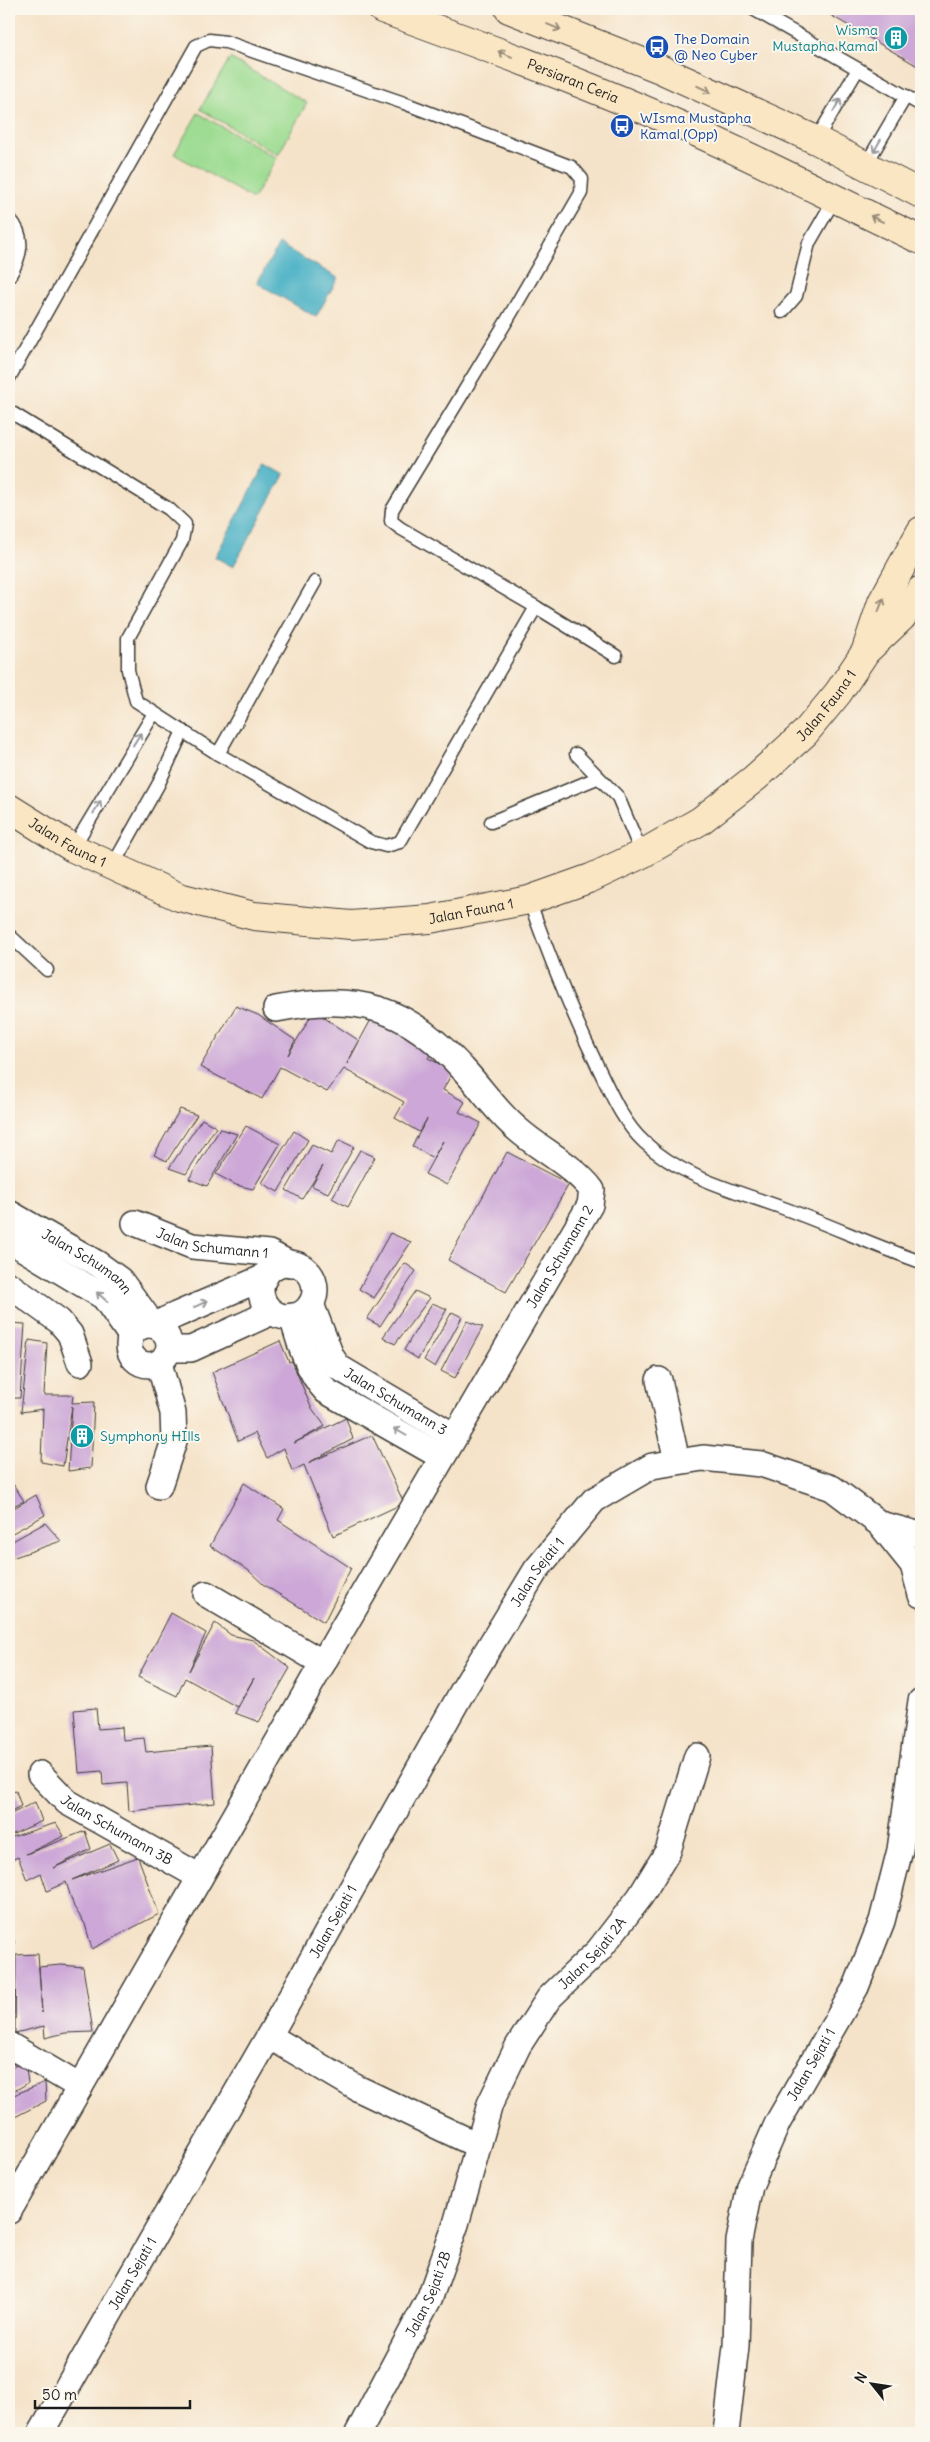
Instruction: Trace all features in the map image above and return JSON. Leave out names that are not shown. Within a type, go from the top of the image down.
[{"type":"street","name":"Persiaran Ceria","points":[[382,9],[496,50],[675,123],[921,240]]},
{"type":"street","points":[[509,9],[660,69],[816,140],[921,194]]},
{"type":"street","name":"Jalan Fauna 1","points":[[866,651],[882,602],[921,531]]},
{"type":"street","name":"Jalan Fauna 1","points":[[9,808],[73,848],[179,897],[254,916],[351,925],[430,919],[529,900],[591,878],[642,854],[700,821],[755,778],[805,733],[838,693],[866,651],[902,617],[921,590]]},
{"type":"street","name":"Jalan Schumann 2","points":[[276,1009],[310,1002],[356,1003],[380,1009],[415,1026],[441,1046],[463,1068],[499,1113],[517,1130],[583,1178],[592,1190],[590,1205],[448,1446]]},
{"type":"street","name":"Jalan Schumann","points":[[9,1213],[98,1264],[120,1280],[145,1314],[154,1340],[173,1413],[174,1442],[159,1486]]},
{"type":"street","name":"Jalan Schumann 1","points":[[135,1223],[192,1246],[269,1253],[290,1264]]},
{"type":"street","name":"Jalan Schumann","points":[[9,1240],[104,1297],[154,1340]]},
{"type":"street","points":[[290,1264],[303,1267],[314,1281],[316,1290],[292,1311],[191,1349],[154,1340],[165,1320],[265,1277],[278,1265],[290,1264]]},
{"type":"street","points":[[265,1277],[261,1291],[263,1299],[292,1311]]},
{"type":"street","points":[[9,1285],[59,1321],[70,1334],[80,1363]]},
{"type":"street","name":"Jalan Schumann 3","points":[[292,1311],[331,1356],[338,1367],[448,1446]]},
{"type":"street","name":"Jalan Schumann 3","points":[[292,1311],[311,1370],[317,1382],[326,1391],[448,1446]]},
{"type":"street","name":"Jalan Schumann 3","points":[[326,1391],[338,1367]]},
{"type":"street","points":[[659,1380],[677,1461]]},
{"type":"street","points":[[9,2211],[448,1446]]},
{"type":"street","name":"Jalan Sejati 1","points":[[41,2433],[269,2036],[462,1692],[536,1570],[594,1500],[652,1466],[703,1458],[761,1464],[832,1488],[880,1524],[913,1565],[921,1595]]},
{"type":"street","points":[[880,1524],[921,1535]]},
{"type":"street","points":[[206,1594],[323,1663]]},
{"type":"street","name":"Jalan Sejati 1","points":[[726,2433],[736,2346],[739,2241],[750,2186],[778,2122],[856,1987],[882,1921],[900,1850],[921,1701]]},
{"type":"street","name":"Jalan Sejati 2A","points":[[477,2145],[490,2104],[518,2046],[549,1998],[599,1950],[640,1897],[668,1852],[696,1756]]},
{"type":"street","name":"Jalan Schumann 3B","points":[[40,1774],[67,1802],[200,1877]]},
{"type":"street","points":[[269,2036],[357,2088],[477,2145]]},
{"type":"street","points":[[9,2045],[80,2087]]},
{"type":"street","name":"Jalan Sejati 2B","points":[[358,2433],[430,2297],[456,2224],[477,2145]]},
{"type":"lane","points":[[753,9],[921,105]]},
{"type":"lane","points":[[9,378],[196,46],[209,40],[226,42],[404,103],[572,167],[582,179],[581,193],[506,322],[392,510],[390,521],[616,656]]},
{"type":"lane","points":[[816,140],[858,69]]},
{"type":"lane","points":[[865,166],[906,96]]},
{"type":"lane","points":[[782,312],[796,296],[809,243],[835,198]]},
{"type":"lane","points":[[9,218],[15,225],[22,246],[18,262],[9,277]]},
{"type":"lane","points":[[9,411],[169,509],[185,524],[182,541],[128,638],[128,670],[136,701],[218,754],[371,842],[386,846],[400,842],[536,607]]},
{"type":"lane","points":[[218,754],[315,582]]},
{"type":"lane","points":[[73,848],[154,713]]},
{"type":"lane","points":[[112,867],[158,785],[184,731]]},
{"type":"lane","points":[[576,754],[597,778],[618,797],[642,854]]},
{"type":"lane","points":[[491,822],[597,778]]},
{"type":"lane","points":[[529,900],[550,959],[592,1055],[616,1105],[644,1141],[674,1164],[712,1185],[783,1208],[921,1262]]},
{"type":"lane","points":[[9,935],[47,970]]},
{"type":"green space","points":[[230,58],[307,103],[278,155],[200,109]]},
{"type":"green space","points":[[198,113],[277,158],[253,199],[174,154]]},
{"type":"water","points":[[279,244],[338,278],[316,317],[257,283]]},
{"type":"water","points":[[265,464],[284,475],[233,567],[215,557]]},
{"type":"building","name":"Wisma Mustapha Kamal","points":[[820,9],[921,9],[921,68]]},
{"type":"building","points":[[236,1006],[258,1015],[295,1040],[288,1055],[314,1011],[358,1040],[347,1064],[374,1014],[434,1048],[428,1058],[453,1071],[443,1090],[465,1102],[459,1112],[481,1123],[447,1185],[425,1174],[443,1141],[433,1158],[412,1146],[427,1119],[419,1132],[395,1118],[404,1102],[344,1069],[327,1092],[280,1067],[262,1099],[200,1067]]},
{"type":"building","points":[[180,1109],[197,1115],[167,1161],[154,1155]]},
{"type":"building","points":[[202,1119],[216,1127],[186,1174],[169,1168]]},
{"type":"building","points":[[246,1126],[280,1144],[253,1189],[236,1185],[216,1174]]},
{"type":"building","points":[[220,1129],[237,1134],[207,1186],[189,1179]]},
{"type":"building","points":[[294,1131],[308,1140],[278,1192],[262,1183]]},
{"type":"building","points":[[339,1140],[354,1147],[328,1193],[312,1186],[323,1166],[302,1199],[286,1190],[312,1145],[331,1154]]},
{"type":"building","points":[[360,1150],[375,1157],[348,1207],[332,1198]]},
{"type":"building","points":[[507,1152],[569,1184],[506,1292],[448,1260]]},
{"type":"building","points":[[390,1233],[411,1242],[374,1298],[359,1289]]},
{"type":"building","points":[[405,1263],[416,1271],[380,1326],[367,1319]]},
{"type":"building","points":[[415,1291],[430,1298],[395,1344],[383,1337]]},
{"type":"building","points":[[432,1303],[447,1309],[418,1359],[404,1350]]},
{"type":"building","points":[[452,1312],[462,1317],[435,1367],[424,1360]]},
{"type":"building","points":[[467,1321],[483,1327],[455,1378],[441,1371]]},
{"type":"building","points":[[9,1323],[25,1324],[20,1398],[9,1398]]},
{"type":"building","points":[[29,1340],[47,1343],[44,1395],[73,1395],[72,1403],[94,1402],[91,1468],[68,1471],[72,1406],[63,1466],[41,1462],[43,1409],[21,1412]]},
{"type":"building","points":[[280,1341],[289,1362],[292,1361],[311,1407],[325,1426],[294,1443],[346,1418],[353,1439],[308,1463],[372,1435],[404,1503],[333,1536],[304,1465],[292,1471],[284,1448],[267,1458],[255,1433],[238,1441],[212,1372]]},
{"type":"building","points":[[244,1483],[284,1509],[278,1520],[351,1568],[324,1622],[264,1585],[248,1570],[210,1546]]},
{"type":"building","points":[[13,1484],[24,1501],[9,1508],[9,1487]]},
{"type":"building","points":[[36,1495],[45,1515],[9,1535],[9,1511]]},
{"type":"building","points":[[45,1523],[61,1541],[9,1559],[9,1543]]},
{"type":"building","points":[[171,1613],[206,1633],[189,1671],[215,1623],[231,1635],[253,1640],[290,1668],[259,1722],[235,1713],[254,1678],[237,1707],[185,1678],[177,1696],[138,1677]]},
{"type":"building","points":[[96,1708],[98,1729],[122,1727],[123,1740],[144,1738],[146,1752],[211,1746],[215,1803],[129,1811],[127,1783],[103,1785],[102,1771],[79,1773],[74,1710]]},
{"type":"building","points":[[16,1791],[21,1806],[9,1812],[9,1793]]},
{"type":"building","points":[[35,1802],[42,1821],[9,1836],[9,1815]]},
{"type":"building","points":[[56,1823],[64,1836],[26,1854],[85,1831],[91,1849],[53,1868],[110,1844],[118,1860],[72,1880],[138,1857],[159,1914],[92,1949],[85,1924],[74,1907],[66,1882],[47,1891],[41,1873],[27,1880],[18,1857],[9,1861],[9,1838]]},
{"type":"building","points":[[14,1940],[14,2015],[9,2016],[9,1942]]},
{"type":"building","points":[[38,1954],[42,2013],[39,1967],[61,1965],[83,1967],[93,2032],[65,2033],[45,2038],[44,2026],[15,2033],[16,1955]]},
{"type":"building","points":[[25,2061],[28,2083],[9,2094],[9,2064],[11,2068]]},
{"type":"building","points":[[45,2082],[46,2101],[9,2120],[9,2097]]},
{"type":"place","name":"Wisma Mustapha Kamal","points":[[896,38]]},
{"type":"place","name":"The Domain @ Neo Cyber","points":[[657,47]]},
{"type":"place","name":"WIsma Mustapha Kamal (Opp)","points":[[622,126]]},
{"type":"place","name":"Symphony HIlls","points":[[82,1436]]}]
